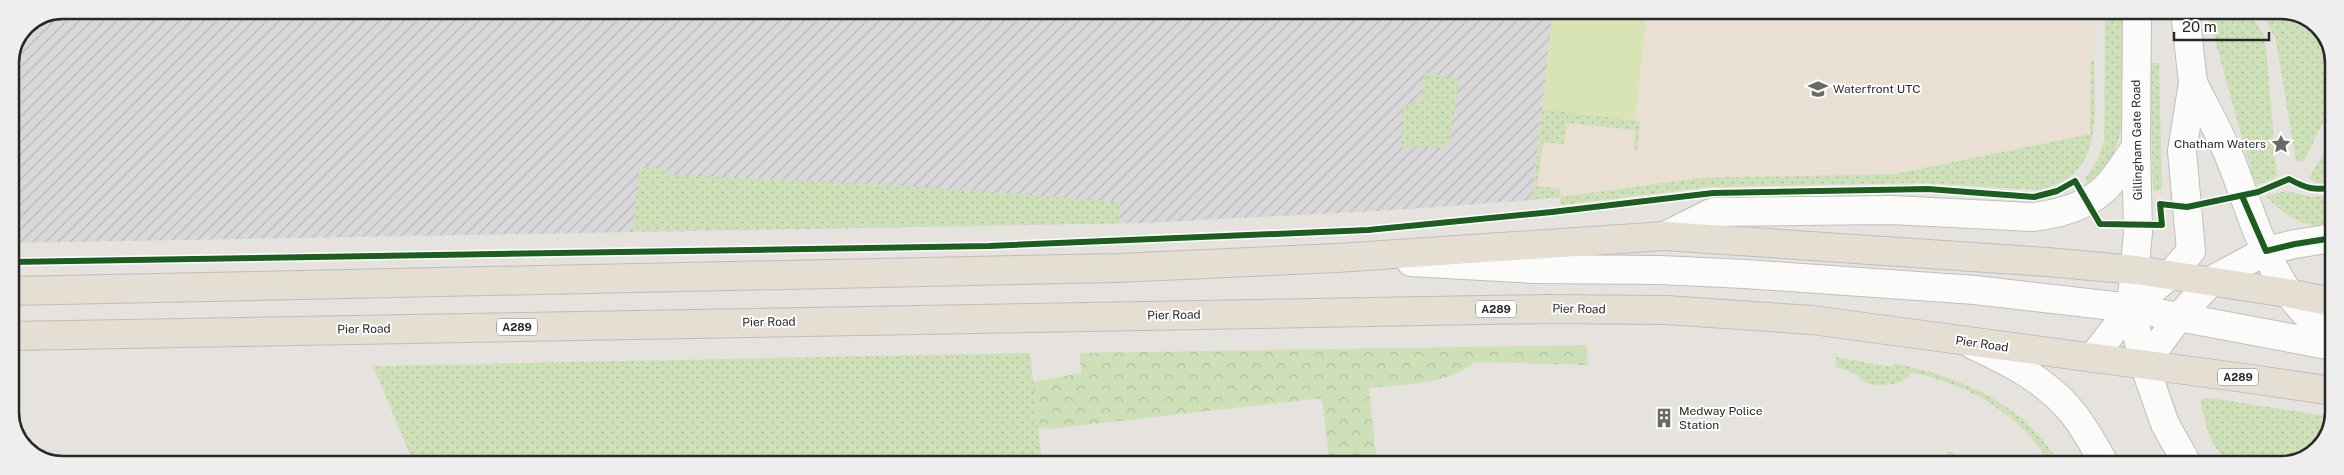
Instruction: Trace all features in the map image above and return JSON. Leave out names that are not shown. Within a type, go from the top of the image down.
[{"type":"main road","points":[[19,291],[1118,268],[1338,258],[1665,236],[2047,262],[2136,270],[2212,280],[2325,300]]},
{"type":"main road","name":"Pier Road","points":[[19,336],[1546,309],[1666,310],[1812,320],[2325,390]]},
{"type":"street","name":"Gillingham Gate Road","points":[[2132,308],[2138,218],[2136,147],[2137,19]]},
{"type":"street","points":[[2092,358],[2132,308],[2170,275],[2191,251],[2182,151],[2193,82],[2186,19]]},
{"type":"street","points":[[2193,82],[2227,151],[2245,202],[2287,293],[2325,331]]},
{"type":"street","points":[[1665,236],[1713,212],[1891,210],[2032,217],[2047,215],[2067,210],[2086,201],[2111,183],[2136,147]]},
{"type":"street","points":[[2144,364],[2179,317],[2212,280],[2266,251],[2325,239]]},
{"type":"street","points":[[1338,258],[1532,269],[1660,270],[1745,274],[1976,290],[2132,308],[2325,344]]},
{"type":"street","points":[[2132,308],[2144,364],[2165,424],[2183,456]]},
{"type":"street","points":[[1965,342],[2021,368],[2044,386],[2072,412],[2099,456]]},
{"type":"shaded area","points":[[62,19],[1552,19],[1532,200],[1394,210],[1145,223],[19,243],[20,54],[26,38],[38,26],[46,22]]},
{"type":"shaded area","name":"Waterfront UTC","points":[[1552,19],[2093,19],[2090,134],[1886,175],[1700,178],[1606,192],[1532,200]]},
{"type":"green space","points":[[1552,19],[1646,19],[1635,120],[1542,109]]},
{"type":"green space","points":[[2105,19],[2122,19],[2122,127],[2110,159],[2088,186],[2085,179],[2098,159],[2104,141]]},
{"type":"green space","points":[[2209,19],[2253,19],[2265,37],[2277,177],[2257,185],[2253,177]]},
{"type":"green space","points":[[2265,19],[2282,19],[2298,22],[2318,38],[2324,51],[2325,119],[2304,161],[2296,162],[2276,40]]},
{"type":"green space","points":[[2091,61],[2094,61],[2094,122],[2092,140],[2086,157],[2075,172],[2060,183],[2038,190],[1920,183],[1708,187],[1561,205],[1560,197],[1700,178],[1895,174],[2090,134]]},
{"type":"green space","points":[[2150,63],[2159,63],[2162,190],[2153,191]]},
{"type":"green space","points":[[1425,72],[1456,78],[1459,82],[1450,138],[1445,148],[1401,147],[1403,107],[1421,99]]},
{"type":"green space","points":[[1542,109],[1640,121],[1637,151],[1634,151],[1635,130],[1567,123],[1564,144],[1543,142],[1537,186],[1560,189],[1560,197],[1532,200]]},
{"type":"green space","points":[[2325,151],[2325,182],[2317,183],[2309,178]]},
{"type":"green space","points":[[660,166],[672,175],[893,185],[1120,202],[1120,223],[633,231],[639,169]]},
{"type":"green space","points":[[2286,191],[2313,197],[2325,196],[2325,227],[2313,226],[2296,220],[2266,196]]},
{"type":"green space","points":[[1587,345],[1588,365],[1475,362],[1464,370],[1438,379],[1369,388],[1376,455],[1329,456],[1322,398],[1049,429],[1038,428],[1033,382],[1081,373],[1080,353]]},
{"type":"green space","points":[[1030,353],[1041,456],[411,456],[373,366]]},
{"type":"green space","points":[[1836,357],[1892,367],[1894,363],[1943,376],[1966,385],[2009,409],[2028,424],[2054,456],[2045,456],[2038,446],[2008,416],[1991,404],[1954,385],[1912,372],[1908,377],[1896,383],[1875,385],[1862,381],[1855,374],[1835,366]]},
{"type":"green space","points":[[2211,398],[2325,416],[2324,421],[2322,429],[2314,441],[2298,453],[2282,456],[2224,456],[2213,444],[2210,437],[2201,399]]},
{"type":"green space","points":[[1947,451],[1955,456],[1947,456]]},
{"type":"cycle path","points":[[19,262],[989,246],[1368,230],[1552,212],[1713,193],[1928,189],[2034,197],[2057,191],[2075,181],[2100,224],[2162,225],[2160,204],[2187,207],[2258,192],[2289,179],[2310,188],[2325,189]]},
{"type":"cycle path","points":[[2242,196],[2266,251],[2325,239]]},
{"type":"place","name":"Waterfront UTC","points":[[1818,89]]},
{"type":"place","name":"Chatham Waters","points":[[2281,144]]},
{"type":"place","name":"Medway Police Station","points":[[1664,418]]}]
